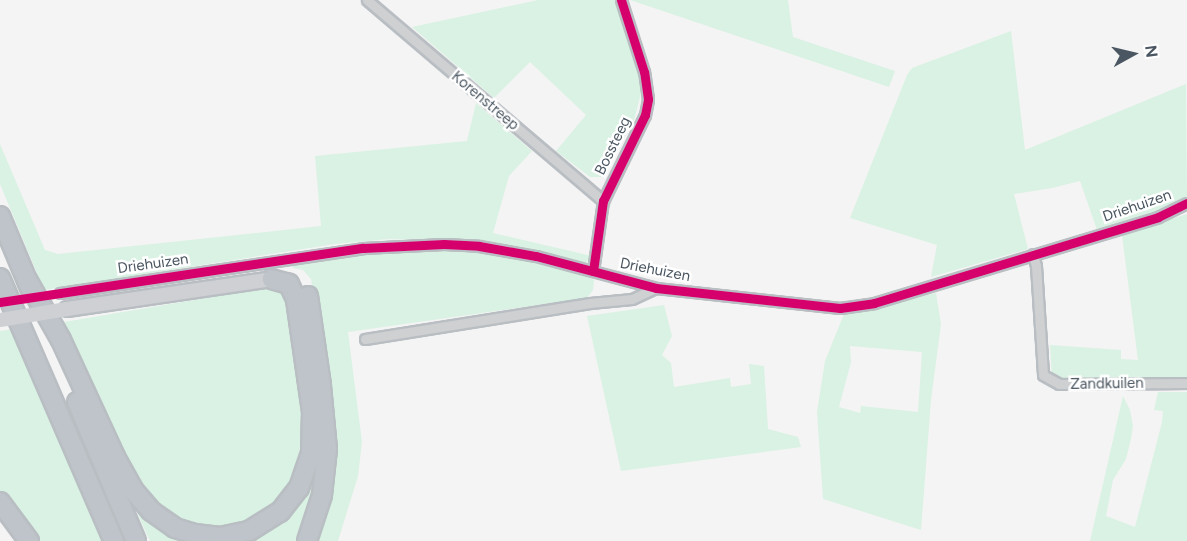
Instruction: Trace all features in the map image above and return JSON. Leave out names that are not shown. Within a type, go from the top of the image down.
[{"type":"highway","points":[[0,216],[136,541]]},
{"type":"highway","points":[[0,278],[114,541]]},
{"type":"highway","points":[[272,279],[296,278],[307,293],[321,385],[326,428],[326,470],[322,495],[308,541]]},
{"type":"highway","points":[[27,280],[61,340],[115,457],[133,490],[151,511],[175,528],[195,534],[220,537],[249,531],[280,512],[299,488],[311,453],[312,412],[296,298],[289,284],[272,279]]},
{"type":"highway","points":[[0,502],[29,541]]},
{"type":"main road","points":[[0,320],[272,279]]},
{"type":"street","name":"Korenstreep","points":[[367,0],[603,201]]},
{"type":"street","name":"Bossteeg","points":[[593,271],[603,201],[645,115],[648,99],[645,78],[621,0]]},
{"type":"street","name":"Driehuizen","points":[[0,302],[363,248],[413,244],[479,246],[536,256],[656,288],[840,308],[874,303],[1158,217],[1187,203]]},
{"type":"street","name":"Zandkuilen","points":[[1033,254],[1036,266],[1043,375],[1059,384],[1187,382]]},
{"type":"street","name":"Driehuizen","points":[[365,339],[590,303],[632,299],[656,288]]},
{"type":"green space","points":[[538,0],[615,0],[637,66],[641,93],[634,120],[601,177],[590,177],[556,151],[586,115],[530,62],[494,98],[412,27]]},
{"type":"green space","points":[[630,0],[788,0],[793,37],[895,71],[889,87]]},
{"type":"green space","points":[[1011,31],[1025,150],[1186,84],[1187,198],[1171,207],[1097,230],[1080,181],[1014,194],[1028,249],[931,277],[937,245],[850,218],[907,75],[912,68]]},
{"type":"green space","points":[[476,103],[532,151],[509,176],[493,233],[592,256],[588,261],[582,264],[525,248],[480,242],[389,239],[335,244],[44,290],[0,184],[0,144],[45,250],[58,254],[321,226],[315,156],[467,141]]},
{"type":"green space","points":[[1187,214],[1187,377],[1057,379],[1052,377],[1050,345],[1121,350],[1121,359],[1138,360],[1122,235]]},
{"type":"green space","points":[[414,246],[473,249],[536,260],[574,271],[594,280],[593,290],[587,298],[348,332],[362,442],[358,476],[338,541],[311,541],[318,523],[318,324],[311,279],[303,270],[293,268],[292,265]]},
{"type":"green space","points":[[271,287],[289,296],[308,447],[282,505],[230,532],[180,525],[143,494],[58,323]]},
{"type":"green space","points":[[936,293],[941,324],[931,400],[921,530],[823,499],[817,412],[825,361],[844,314]],"holes":[[[850,346],[922,352],[918,412],[861,406],[860,413],[839,407],[851,362]]]},
{"type":"green space","points":[[664,305],[672,336],[662,355],[671,363],[674,387],[730,378],[731,387],[751,384],[749,364],[764,366],[768,429],[798,437],[801,447],[621,471],[587,316]]},
{"type":"green space","points":[[14,329],[103,541],[37,541],[0,491],[0,331]]},
{"type":"green space","points":[[1158,392],[1187,392],[1187,541],[1090,541],[1123,396],[1130,410],[1133,426],[1126,459],[1113,480],[1106,516],[1135,527],[1162,422],[1163,411],[1154,410]]},
{"type":"green space","points":[[315,460],[322,464],[304,541],[220,541],[246,537]]},
{"type":"green space","points":[[122,480],[138,503],[213,541],[150,541]]},
{"type":"cycle path","points":[[593,271],[603,201],[645,115],[648,99],[644,72],[621,0]]},
{"type":"cycle path","points":[[0,302],[363,248],[444,244],[479,246],[536,256],[656,288],[840,308],[874,303],[1158,217],[1187,203]]}]
